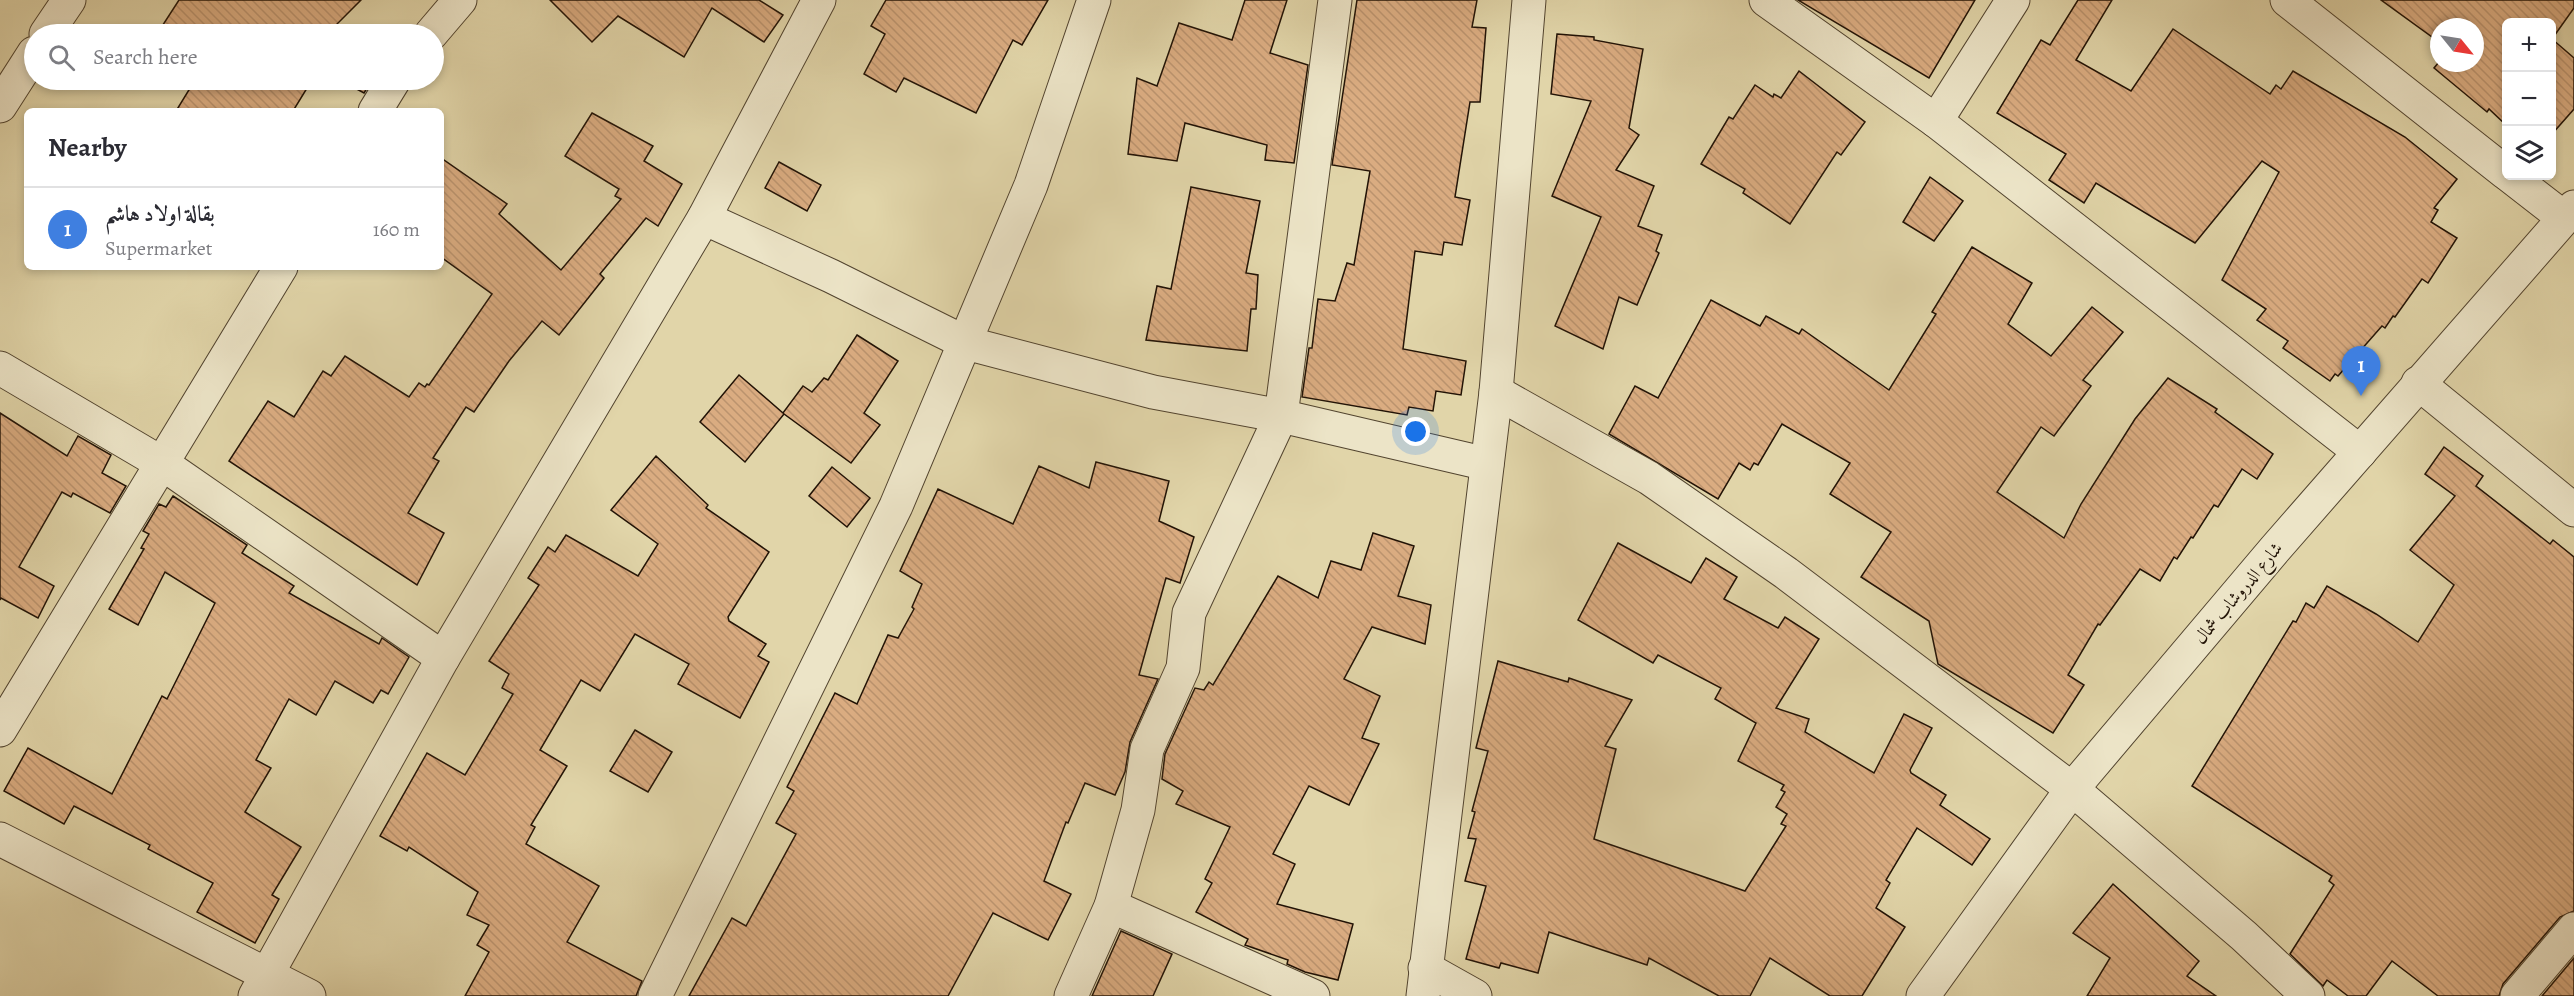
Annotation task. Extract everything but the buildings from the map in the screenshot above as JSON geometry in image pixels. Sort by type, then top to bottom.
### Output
[{"type":"street","points":[[53,24],[69,0]]},
{"type":"street","points":[[440,24],[460,0]]},
{"type":"street","points":[[261,984],[443,658],[704,218],[819,0]]},
{"type":"street","points":[[655,996],[896,506],[1031,185],[1094,0]]},
{"type":"street","points":[[1071,996],[1112,906],[1138,810],[1147,748],[1183,668],[1189,613],[1281,416],[1335,0]]},
{"type":"street","points":[[1475,996],[1424,982],[1496,392],[1529,0]]},
{"type":"street","points":[[1766,0],[1936,122],[2360,452]]},
{"type":"street","points":[[1936,122],[2013,0]]},
{"type":"street","points":[[2287,0],[2502,169]]},
{"type":"street","points":[[0,106],[24,69]]},
{"type":"street","points":[[377,108],[388,90]]},
{"type":"street","points":[[2517,180],[2569,212]]},
{"type":"street","name":"شارع الدروشاب شمال","points":[[1923,996],[2072,789],[2275,549],[2569,212]]},
{"type":"street","points":[[704,218],[831,276],[966,343],[1153,392],[1281,416],[1487,464]]},
{"type":"street","points":[[0,730],[279,270]]},
{"type":"street","points":[[0,368],[163,464],[443,658]]},
{"type":"street","points":[[2418,383],[2574,510]]},
{"type":"street","points":[[1496,392],[1649,478],[1786,573],[2072,789],[2244,936],[2308,996]]},
{"type":"street","points":[[0,839],[261,984],[309,996]]},
{"type":"street","points":[[1112,906],[1313,996]]},
{"type":"street","points":[[2517,996],[2574,929]]},
{"type":"place","name":"بقالة اولاد هاشم","points":[[2361,396]]}]
